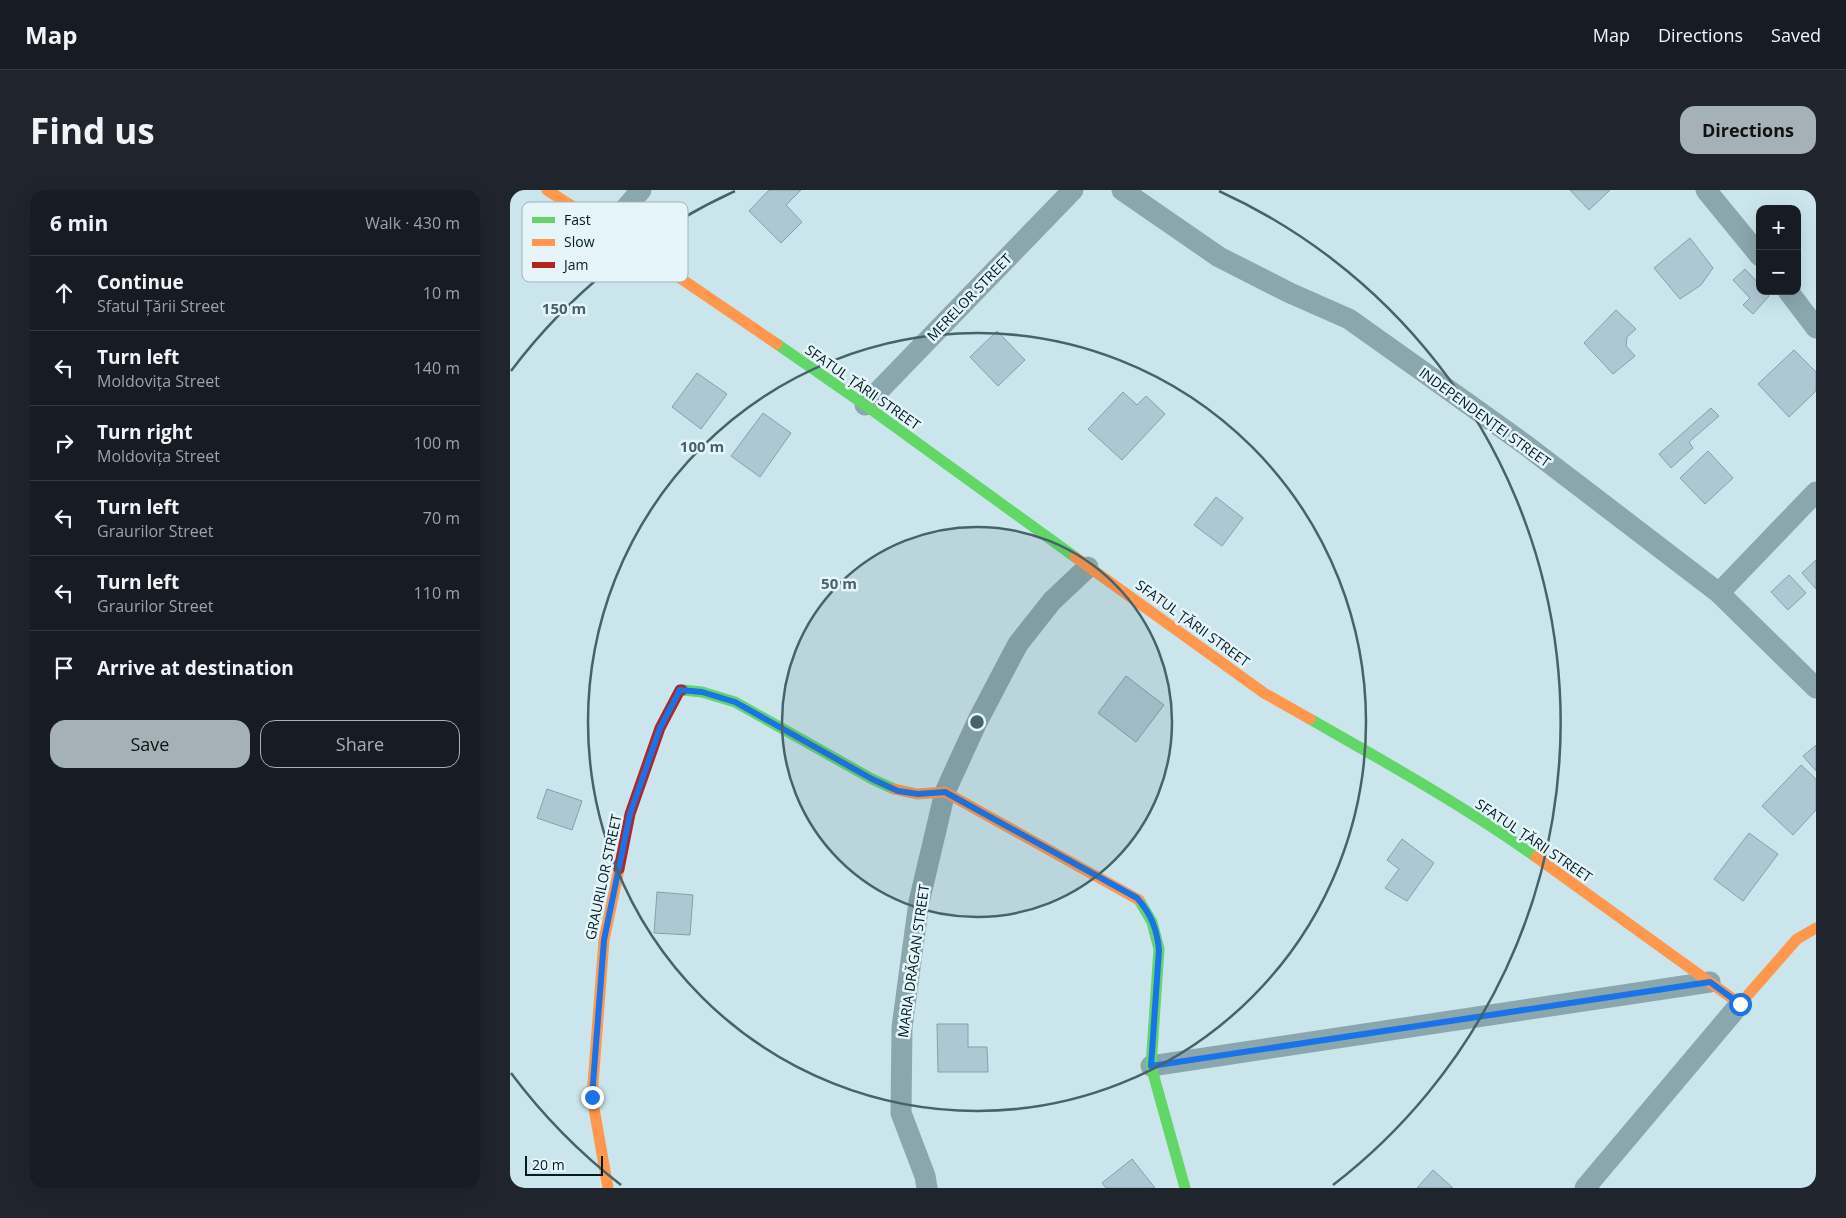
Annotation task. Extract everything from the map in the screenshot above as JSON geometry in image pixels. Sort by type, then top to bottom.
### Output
[{"type":"street","name":"SFATUL ȚĂRII STREET","points":[[547,190],[566,202]]},
{"type":"street","points":[[631,202],[641,190]]},
{"type":"street","name":"MERELOR STREET","points":[[864,405],[1072,190]]},
{"type":"street","name":"INDEPENDENȚEI STREET","points":[[1122,190],[1219,257],[1290,294],[1349,319],[1527,446],[1719,593],[1816,688]]},
{"type":"street","points":[[1706,190],[1756,251]]},
{"type":"street","name":"SFATUL ȚĂRII STREET","points":[[685,282],[864,405],[1264,693],[1382,760],[1498,830],[1740,1004]]},
{"type":"street","points":[[1791,295],[1816,328]]},
{"type":"street","points":[[1719,593],[1816,492]]},
{"type":"street","name":"MARIA DRĂGAN STREET","points":[[927,1188],[925,1176],[901,1113],[902,1026],[919,902],[945,792],[978,720],[1018,644],[1052,601],[1088,567]]},
{"type":"street","name":"GRAURILOR STREET","points":[[608,1188],[592,1097],[604,940],[630,814],[660,728],[680,690],[702,692],[735,702],[872,779],[898,791],[918,794],[945,792]]},
{"type":"street","points":[[945,792],[1137,898],[1152,919],[1158,934],[1159,950],[1151,1066],[1185,1188]]},
{"type":"street","points":[[1585,1188],[1797,939],[1816,928]]},
{"type":"street","points":[[1151,1066],[1710,982]]},
{"type":"building","points":[[769,190],[801,190],[786,205],[802,222],[781,243],[749,211]]},
{"type":"building","points":[[1570,190],[1610,190],[1589,210]]},
{"type":"building","points":[[1690,238],[1713,268],[1701,285],[1680,299],[1654,268]]},
{"type":"building","points":[[1745,269],[1756,281],[1756,295],[1769,296],[1753,314],[1743,305],[1750,298],[1733,280]]},
{"type":"building","points":[[1616,310],[1636,329],[1627,337],[1626,346],[1635,356],[1613,374],[1584,343]]},
{"type":"building","points":[[997,331],[1025,360],[998,386],[970,357]]},
{"type":"building","points":[[1794,350],[1816,372],[1816,391],[1789,417],[1758,384]]},
{"type":"building","points":[[697,373],[727,394],[701,429],[672,407]]},
{"type":"building","points":[[1123,392],[1137,405],[1146,396],[1165,414],[1122,460],[1088,429]]},
{"type":"building","points":[[1711,408],[1719,416],[1689,442],[1693,448],[1671,468],[1659,454]]},
{"type":"building","points":[[763,413],[791,433],[760,477],[731,456]]},
{"type":"building","points":[[1708,451],[1733,478],[1705,504],[1680,478]]},
{"type":"building","points":[[1216,497],[1243,518],[1222,546],[1194,525]]},
{"type":"building","points":[[1816,560],[1816,589],[1802,573]]},
{"type":"building","points":[[1789,575],[1806,593],[1788,610],[1771,592]]},
{"type":"building","points":[[1126,676],[1164,705],[1136,742],[1098,713]]},
{"type":"building","points":[[1816,745],[1816,771],[1803,756]]},
{"type":"building","points":[[1801,765],[1816,779],[1816,810],[1793,835],[1762,806]]},
{"type":"building","points":[[547,789],[582,801],[572,830],[537,818]]},
{"type":"building","points":[[1749,833],[1778,854],[1743,901],[1714,879]]},
{"type":"building","points":[[1402,839],[1434,863],[1407,901],[1385,888],[1399,869],[1387,860]]},
{"type":"building","points":[[657,892],[693,895],[690,935],[654,933]]},
{"type":"building","points":[[937,1024],[968,1024],[968,1047],[987,1047],[988,1072],[938,1072]]},
{"type":"building","points":[[1132,1159],[1155,1188],[1106,1188],[1102,1183]]},
{"type":"building","points":[[1433,1170],[1453,1188],[1417,1188]]},
{"type":"traffic: fast","points":[[777,344],[865,405],[1075,557]]},
{"type":"traffic: fast","points":[[682,690],[702,692],[735,702],[872,779],[894,789]]},
{"type":"traffic: fast","points":[[1310,719],[1453,803],[1536,857]]},
{"type":"traffic: fast","points":[[1139,900],[1152,922],[1159,949],[1151,1066],[1185,1188]]},
{"type":"traffic: slow","points":[[547,190],[566,202]]},
{"type":"traffic: slow","points":[[686,282],[777,344]]},
{"type":"traffic: slow","points":[[1075,557],[1264,693],[1310,719]]},
{"type":"traffic: slow","points":[[894,789],[917,794],[945,792],[1139,900]]},
{"type":"traffic: slow","points":[[1536,857],[1740,1004],[1797,939],[1816,928]]},
{"type":"traffic: slow","points":[[608,1188],[592,1097],[604,940],[619,869]]},
{"type":"traffic: jam","points":[[619,869],[630,814],[660,728],[680,690],[682,690]]},
{"type":"route","points":[[592,1097],[604,940],[630,814],[660,728],[680,690],[702,692],[735,702],[872,779],[898,791],[918,794],[945,792],[1137,898],[1152,919],[1158,934],[1159,950],[1151,1066],[1710,982],[1740,1004]]}]
